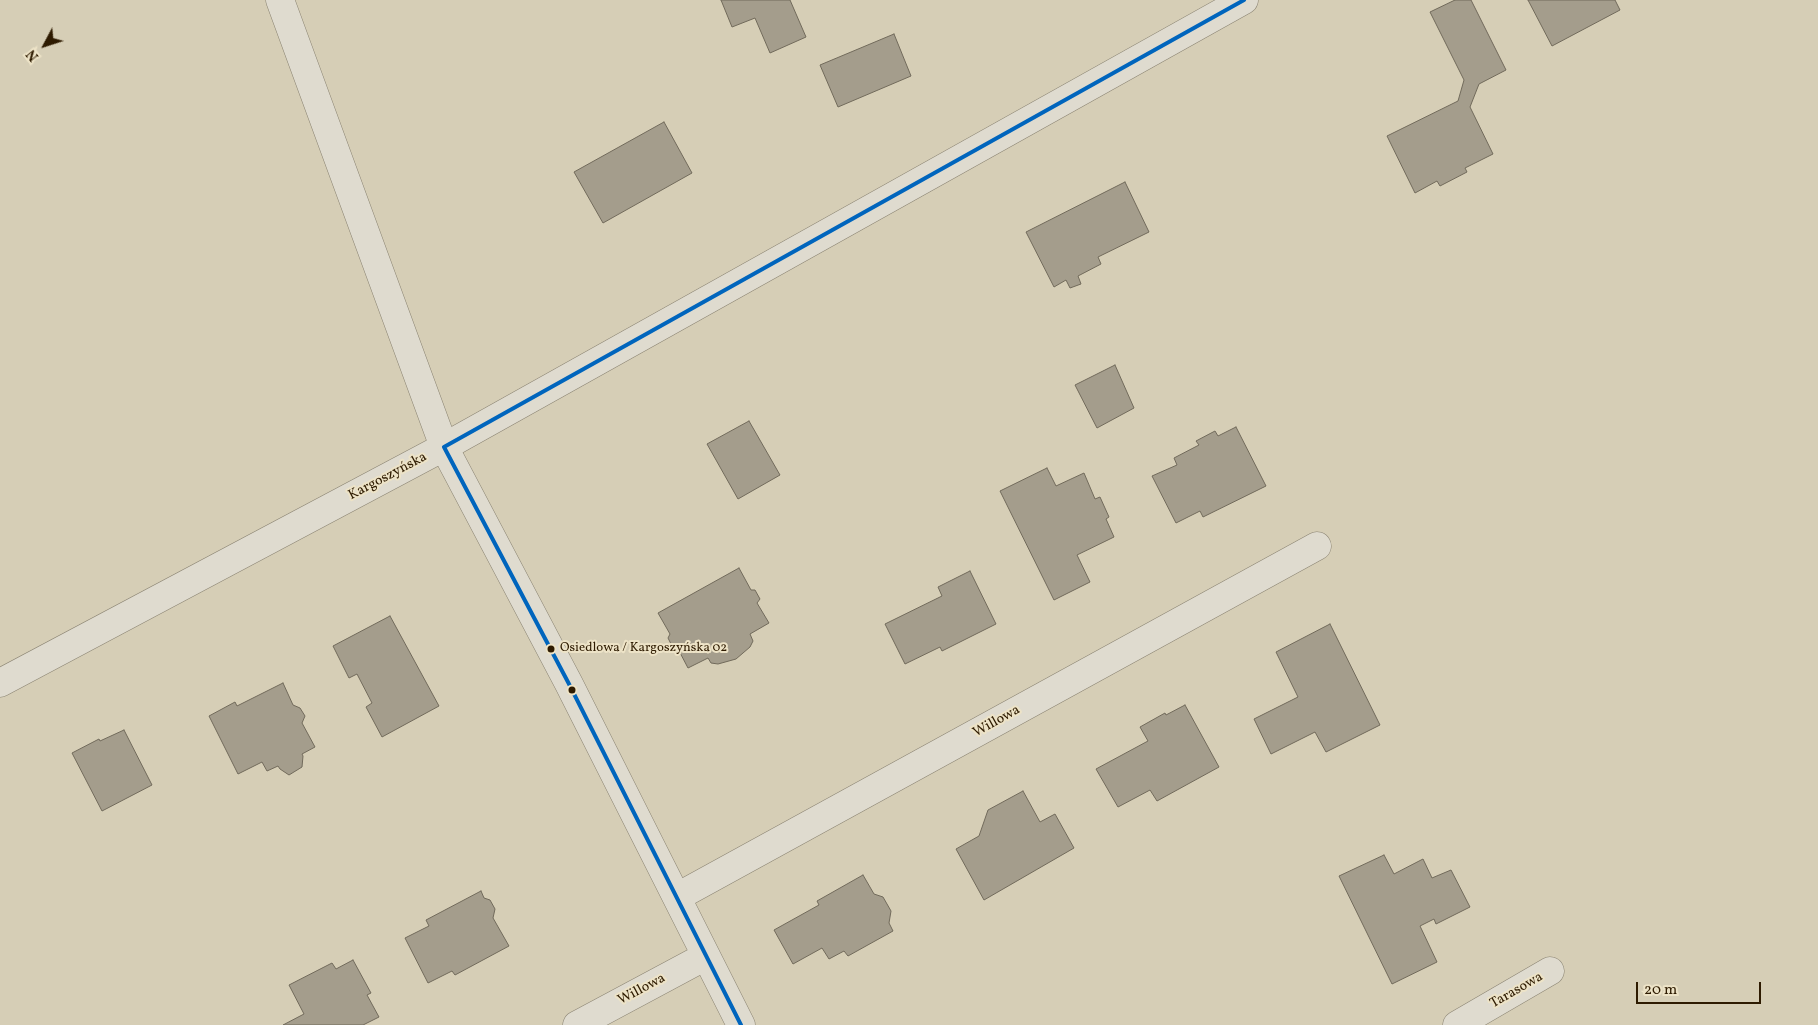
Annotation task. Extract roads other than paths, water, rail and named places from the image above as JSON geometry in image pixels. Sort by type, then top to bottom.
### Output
[{"type":"street","points":[[280,0],[444,447],[569,684],[741,1025]]},
{"type":"street","name":"Kargoszyńska","points":[[0,684],[444,447],[1244,0]]},
{"type":"street","name":"Willowa","points":[[677,897],[1318,546]]},
{"type":"street","name":"Willowa","points":[[577,1025],[706,956]]},
{"type":"street","name":"Tarasowa","points":[[1457,1025],[1550,972]]},
{"type":"place","name":"Osiedlowa / Kargoszyńska 02","points":[[551,649]]}]
